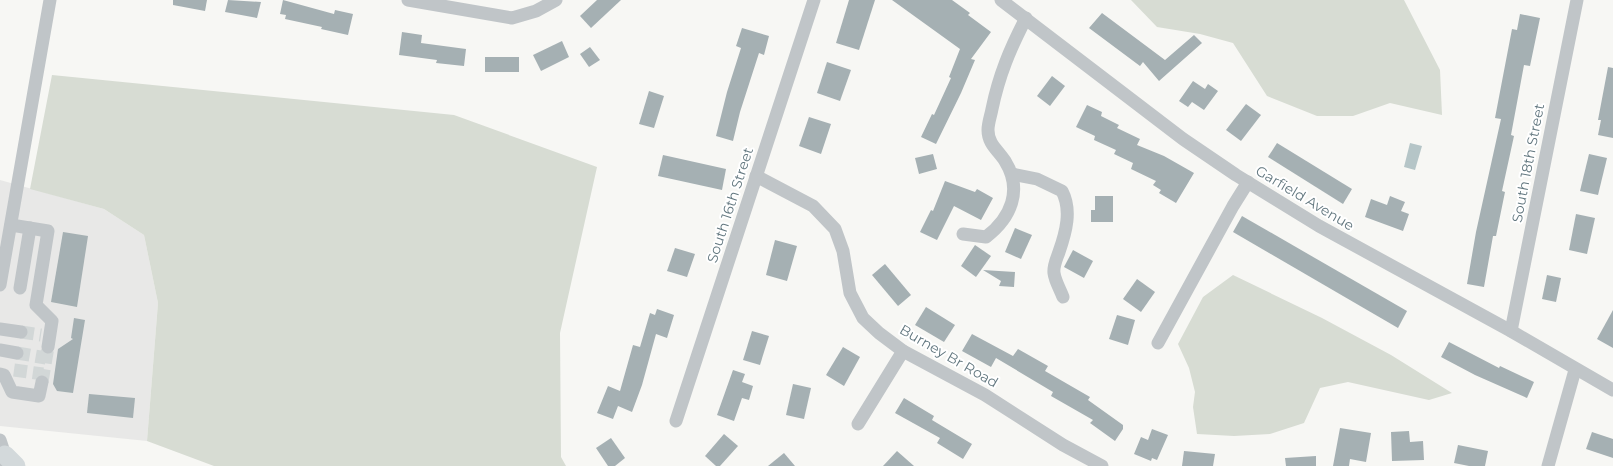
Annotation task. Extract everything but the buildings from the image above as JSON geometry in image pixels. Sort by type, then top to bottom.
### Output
[{"type":"street","points":[[38,290],[0,285],[2,260],[11,226],[50,0]]},
{"type":"street","points":[[408,0],[431,2],[512,18],[536,11],[556,0]]},
{"type":"street","name":"South 16th Street","points":[[676,421],[814,0]]},
{"type":"street","name":"Garfield Avenue","points":[[1001,0],[1183,138],[1248,182],[1319,226],[1511,331],[1575,370],[1613,390]]},
{"type":"street","name":"South 18th Street","points":[[1511,331],[1576,0]]},
{"type":"street","points":[[963,234],[986,237],[998,227],[1009,209],[1015,189],[1012,174],[1004,160],[990,143],[988,129],[998,80],[1011,47],[1026,18]]},
{"type":"street","points":[[1012,174],[1037,179],[1062,191],[1066,199],[1068,214],[1064,236],[1054,271],[1055,279],[1063,296]]},
{"type":"street","name":"Burney Br Road","points":[[756,176],[813,206],[835,228],[843,251],[850,293],[863,318],[903,351],[985,395],[1063,445],[1102,466]]},
{"type":"street","points":[[1158,344],[1233,206],[1248,182]]},
{"type":"street","points":[[11,226],[48,231],[36,305],[52,321],[46,339]]},
{"type":"street","points":[[20,288],[30,228]]},
{"type":"street","points":[[2,260],[24,263]]},
{"type":"street","points":[[0,329],[20,332]]},
{"type":"street","points":[[0,350],[18,353]]},
{"type":"street","points":[[858,424],[903,351]]},
{"type":"street","points":[[1548,466],[1575,370]]},
{"type":"street","points":[[6,373],[12,392],[39,396],[42,382]]},
{"type":"shaded area","points":[[1131,0],[1404,0],[1440,70],[1442,115],[1390,103],[1353,116],[1317,116],[1267,96],[1233,43],[1200,34],[1157,27]]},
{"type":"shaded area","points":[[52,75],[454,115],[597,167],[560,333],[561,457],[566,466],[214,466],[147,441],[158,303],[144,235],[104,209],[30,189]]},
{"type":"shaded area","points":[[1410,143],[1422,146],[1415,170],[1404,167]]},
{"type":"shaded area","points":[[0,180],[104,209],[144,235],[158,303],[147,441],[0,426]]},
{"type":"shaded area","points":[[1233,275],[1322,318],[1391,355],[1452,393],[1429,400],[1348,382],[1320,388],[1304,423],[1270,434],[1234,436],[1197,434],[1193,407],[1195,392],[1189,368],[1178,344],[1203,297]]},
{"type":"tunnel","points":[[21,332],[41,335]]},
{"type":"tunnel","points":[[42,382],[48,347]]},
{"type":"tunnel","points":[[17,353],[46,358]]},
{"type":"tunnel","points":[[14,370],[43,374]]}]
